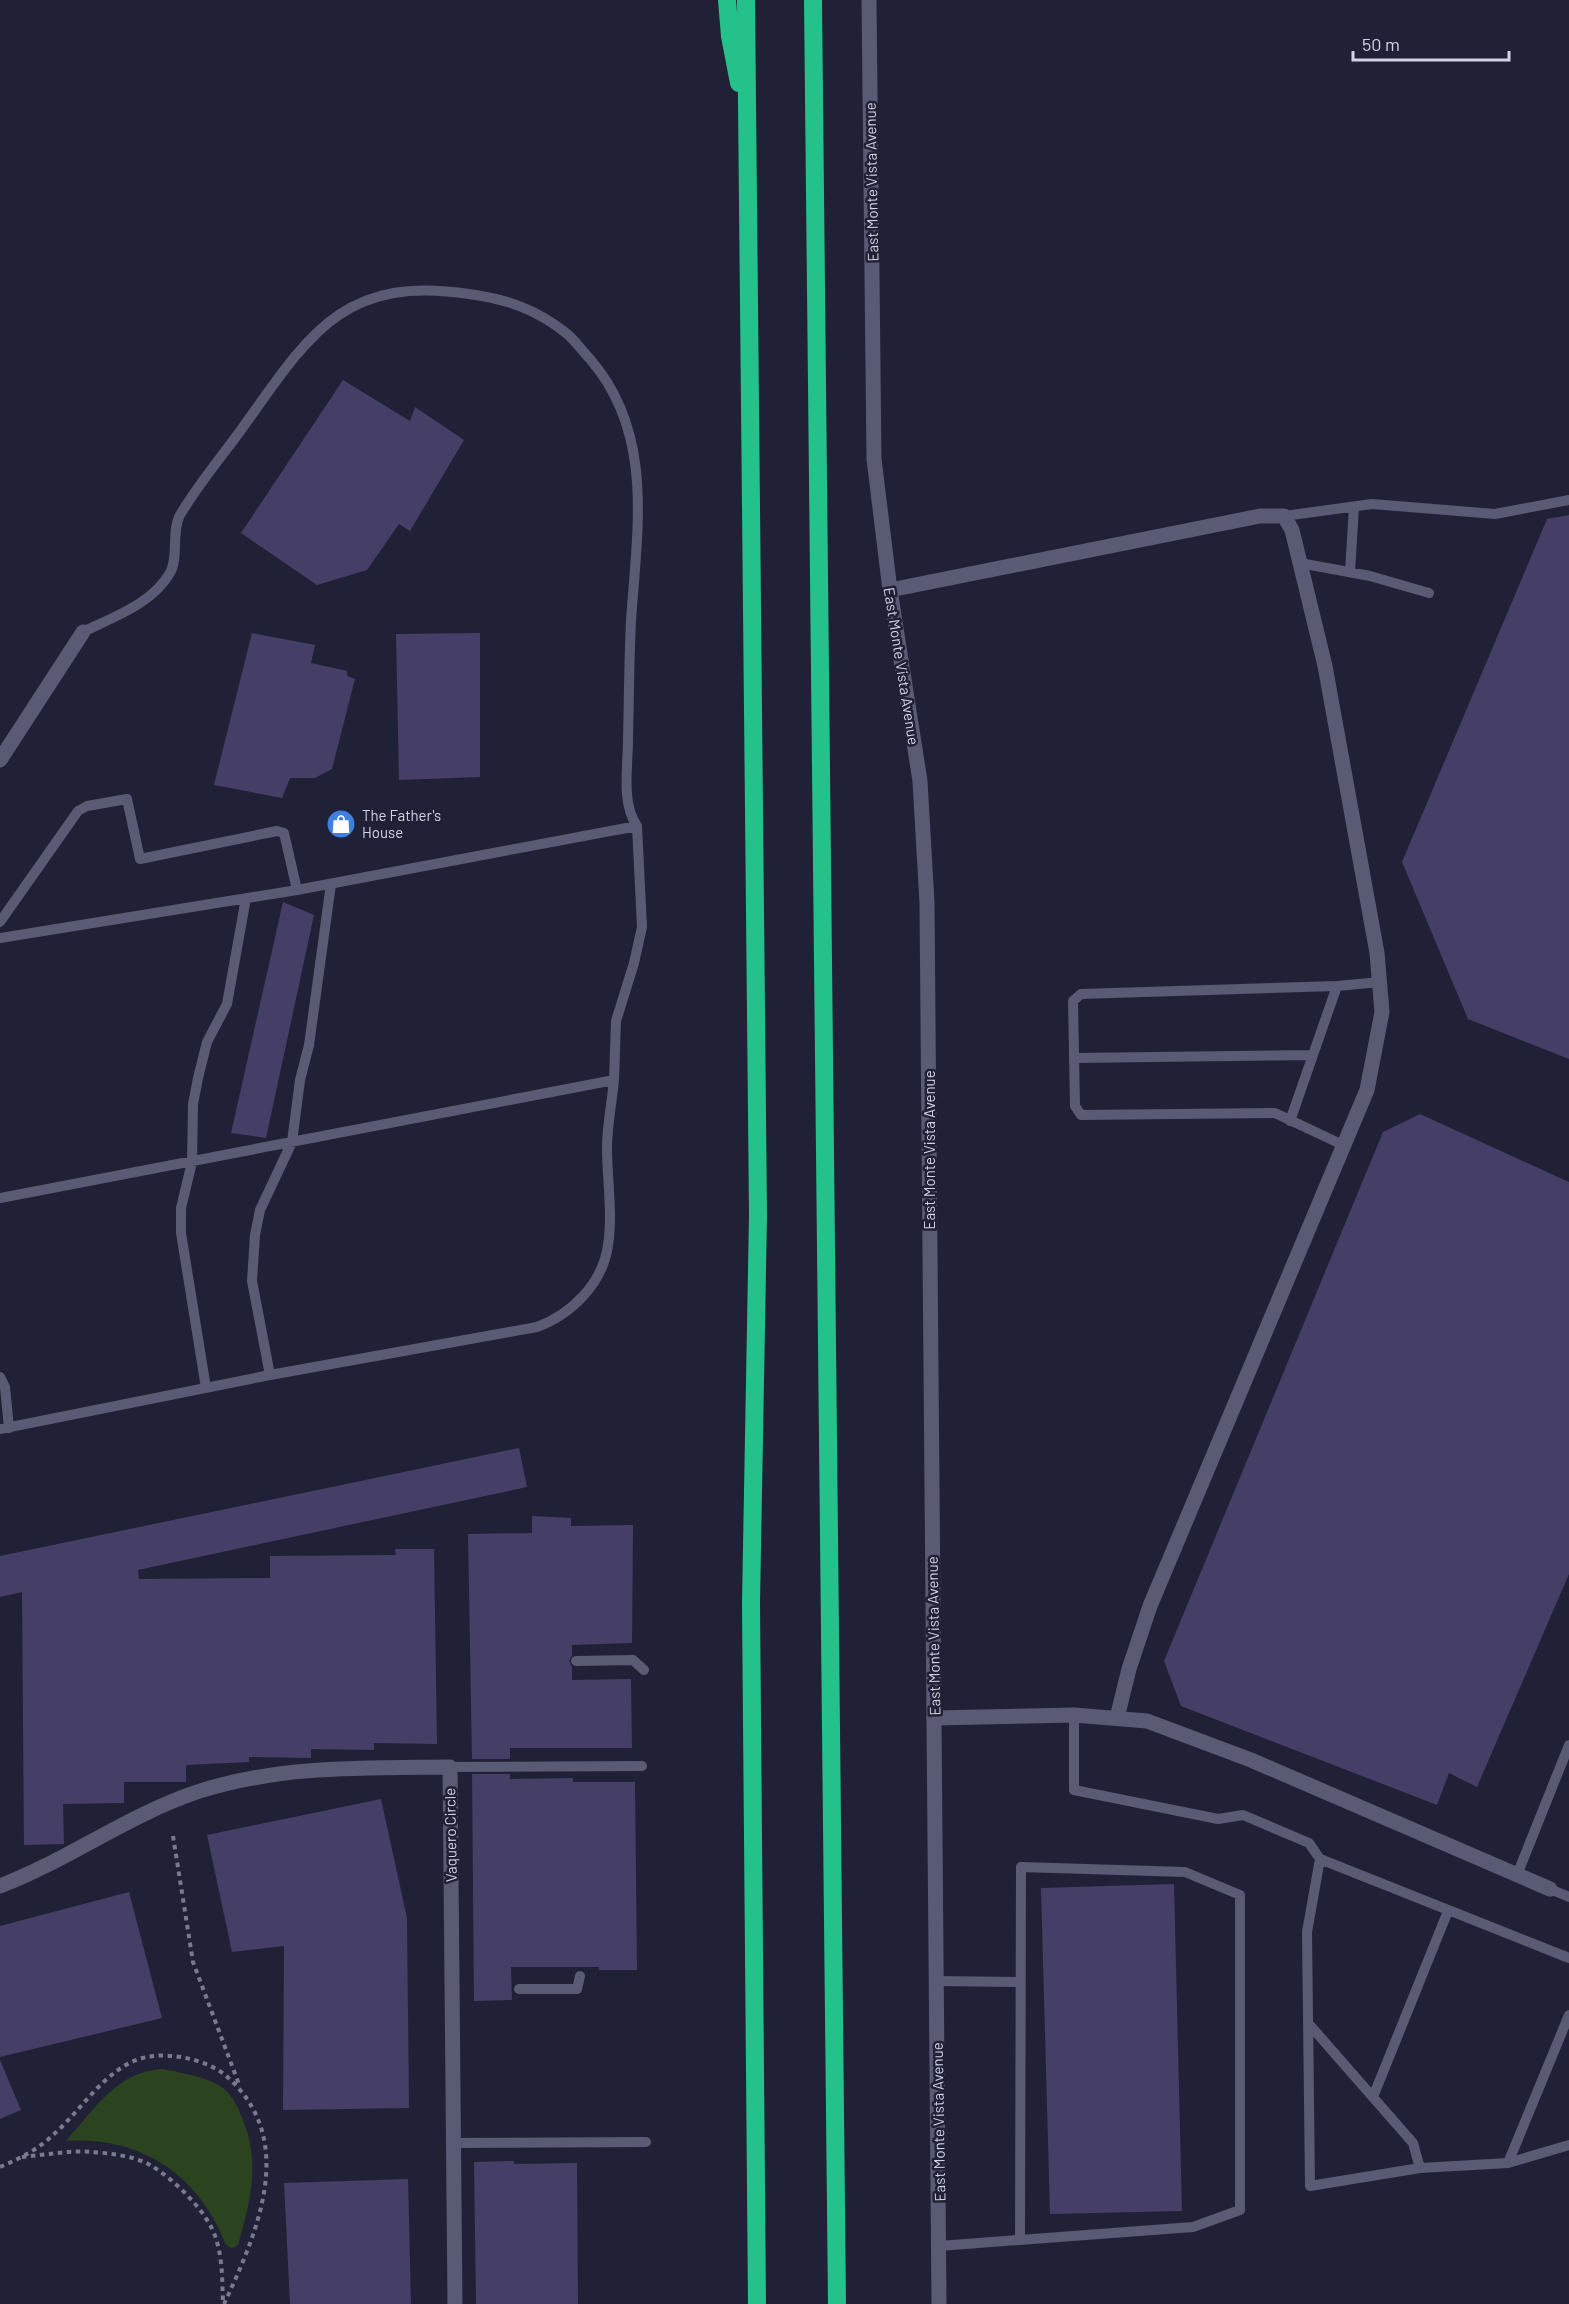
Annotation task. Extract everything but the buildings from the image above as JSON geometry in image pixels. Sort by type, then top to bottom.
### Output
[{"type":"highway","points":[[727,0],[730,36],[748,129]]},
{"type":"highway","points":[[746,0],[758,1215],[751,1603],[757,2304]]},
{"type":"highway","points":[[813,0],[837,2304]]},
{"type":"street","name":"East Monte Vista Avenue","points":[[869,0],[874,459],[890,590],[920,781],[927,903],[939,2304]]},
{"type":"street","points":[[890,590],[1260,516],[1284,516],[1292,530],[1325,666],[1377,953],[1380,982],[1382,1012],[1367,1090],[1150,1606],[1129,1669],[1117,1718]]},
{"type":"street","points":[[0,760],[83,632]]},
{"type":"street","points":[[934,1718],[1074,1715],[1148,1721],[1251,1760],[1550,1888]]},
{"type":"street","name":"Vaquero Circle","points":[[0,1886],[77,1850],[135,1818],[207,1789],[258,1776],[324,1768],[450,1767],[455,2304]]},
{"type":"lane","points":[[0,1377],[5,1387],[5,1428],[270,1375],[537,1327],[558,1319],[580,1299],[600,1273],[608,1245],[607,1146],[614,1080],[616,1021],[634,963],[642,927],[637,826],[629,814],[627,781],[631,623],[638,538],[637,470],[632,437],[623,411],[605,377],[569,335],[538,313],[503,299],[445,290],[407,291],[367,298],[332,318],[294,356],[178,518],[172,571],[151,597],[83,632]]},
{"type":"lane","points":[[1284,516],[1372,504],[1495,514],[1569,500]]},
{"type":"lane","points":[[1350,572],[1354,507]]},
{"type":"lane","points":[[1300,563],[1350,572],[1429,593]]},
{"type":"lane","points":[[0,922],[78,811],[87,806],[127,799],[140,859],[277,831],[284,833],[287,841],[297,890]]},
{"type":"lane","points":[[0,938],[297,890],[637,826]]},
{"type":"lane","points":[[270,1375],[252,1281],[255,1235],[260,1210],[292,1142],[300,1080],[309,1045],[331,884]]},
{"type":"lane","points":[[206,1388],[181,1233],[181,1208],[192,1162],[193,1104],[198,1078],[207,1042],[227,1004],[246,898]]},
{"type":"lane","points":[[1343,1145],[1275,1113],[1081,1115],[1075,1106],[1073,1001],[1081,994],[1337,986],[1380,982]]},
{"type":"lane","points":[[1290,1120],[1337,986]]},
{"type":"lane","points":[[1074,1058],[1313,1055]]},
{"type":"lane","points":[[0,1198],[614,1080]]},
{"type":"lane","points":[[576,1661],[633,1660],[644,1670]]},
{"type":"lane","points":[[1074,1715],[1074,1790],[1218,1820],[1243,1815],[1310,1843],[1320,1859],[1569,1958]]},
{"type":"lane","points":[[1517,1875],[1569,1745]]},
{"type":"lane","points":[[450,1767],[642,1766]]},
{"type":"lane","points":[[1320,1859],[1307,1932],[1310,2186],[1420,2168],[1508,2163],[1569,2145]]},
{"type":"lane","points":[[939,2246],[1020,2240],[1193,2227],[1240,2210],[1240,1895],[1185,1872],[1021,1867],[1020,2240]]},
{"type":"lane","points":[[1550,1888],[1569,1897]]},
{"type":"lane","points":[[1373,2097],[1448,1911]]},
{"type":"lane","points":[[519,1989],[577,1989],[580,1977]]},
{"type":"lane","points":[[936,1982],[1020,1982]]},
{"type":"lane","points":[[1508,2163],[1569,2015]]},
{"type":"lane","points":[[1308,2023],[1413,2143],[1420,2168]]},
{"type":"lane","points":[[455,2144],[646,2142]]},
{"type":"path","points":[[173,1836],[193,1962],[240,2088],[254,2108],[265,2136],[268,2161],[264,2193],[250,2248],[224,2304]]},
{"type":"path","points":[[0,2167],[22,2157],[54,2135],[101,2084],[125,2067],[147,2057],[197,2060],[221,2072],[240,2088]]},
{"type":"path","points":[[22,2157],[90,2151],[119,2155],[149,2164],[186,2195],[207,2220],[216,2238],[222,2266],[224,2304]]},
{"type":"green space","points":[[163,2069],[200,2077],[220,2086],[230,2095],[241,2115],[251,2148],[252,2180],[247,2212],[238,2245],[232,2248],[226,2245],[214,2220],[200,2199],[183,2180],[164,2165],[142,2153],[119,2145],[93,2141],[66,2141],[97,2105],[119,2084],[147,2071]]},
{"type":"place","name":"The Father's House","points":[[341,824]]}]
